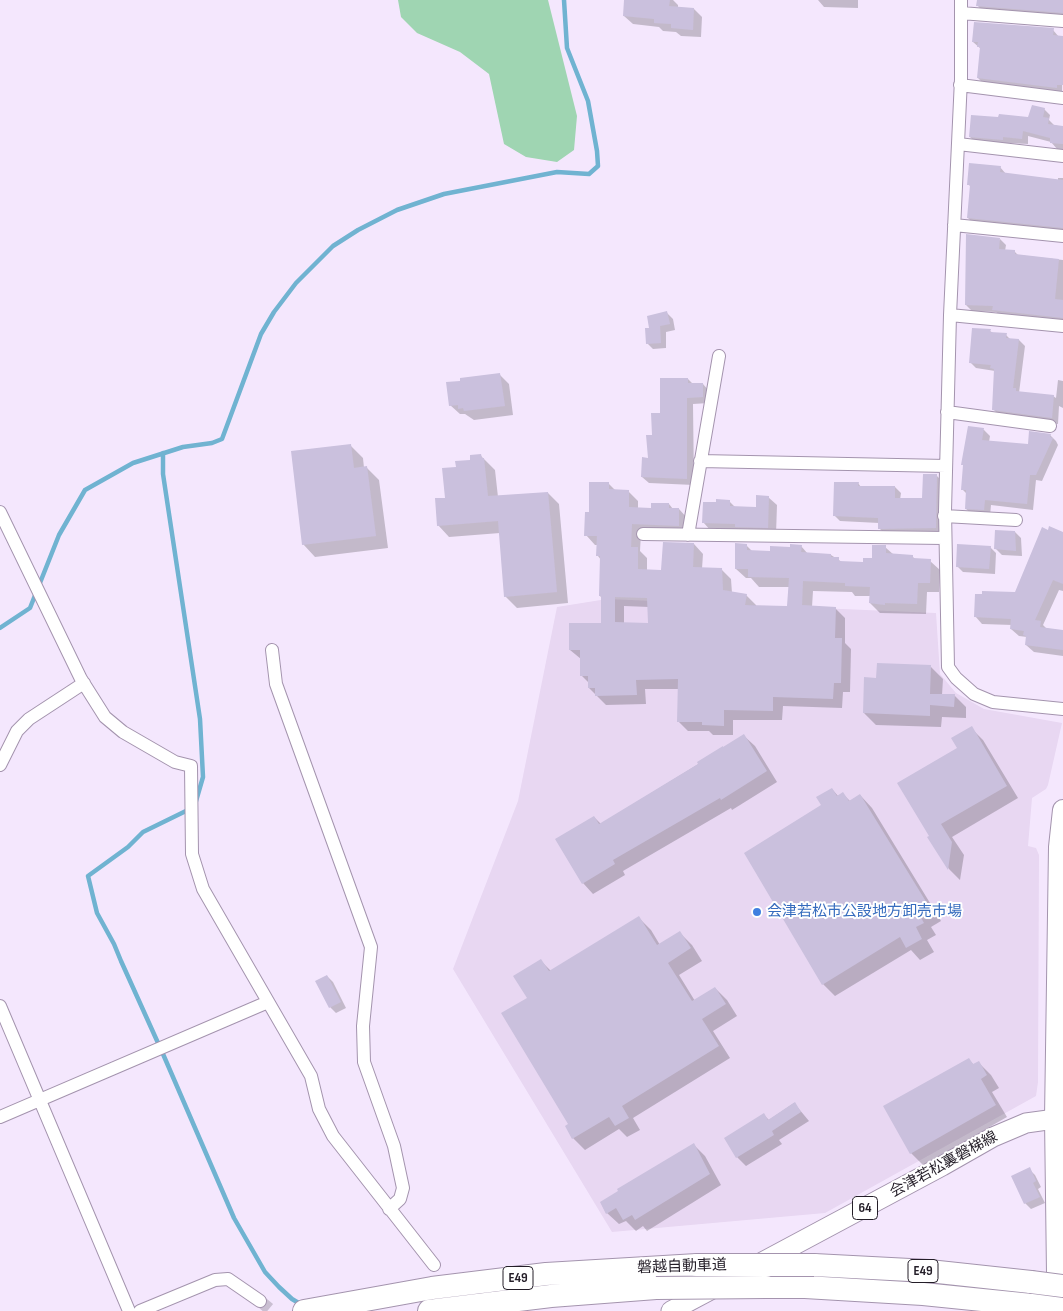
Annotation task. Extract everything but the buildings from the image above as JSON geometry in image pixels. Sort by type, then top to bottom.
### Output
[{"type":"highway","points":[[1062,1310],[1057,1274],[1059,847],[1063,810]]},
{"type":"highway","name":"磐越自動車道","points":[[304,1311],[432,1288],[546,1274],[697,1265],[814,1265],[929,1271],[1063,1286]]},
{"type":"highway","name":"磐越自動車道","points":[[429,1311],[551,1296],[656,1288],[766,1287],[805,1287],[923,1294],[1062,1310]]},
{"type":"main road","name":"会津若松裏磐梯線","points":[[671,1311],[993,1137],[1026,1123],[1059,1118]]},
{"type":"street","points":[[1063,21],[961,6],[960,85],[944,516],[948,666],[956,678],[974,694],[993,702],[1063,709]]},
{"type":"street","points":[[960,85],[1063,98]]},
{"type":"street","points":[[958,144],[1063,156]]},
{"type":"street","points":[[954,225],[1063,236]]},
{"type":"street","points":[[950,315],[1063,326]]},
{"type":"street","points":[[688,535],[719,356]]},
{"type":"street","points":[[947,412],[1050,426]]},
{"type":"street","points":[[700,461],[946,466]]},
{"type":"street","points":[[0,512],[84,683],[105,717],[123,732],[175,762],[191,766],[192,854],[203,889],[311,1076],[319,1109],[333,1136],[434,1266]]},
{"type":"street","points":[[944,516],[1016,520]]},
{"type":"street","points":[[643,534],[944,538]]},
{"type":"street","points":[[272,650],[276,684],[371,947],[363,1026],[364,1062],[394,1146],[403,1188],[400,1199],[389,1208]]},
{"type":"street","points":[[0,765],[17,731],[29,719],[84,683]]},
{"type":"street","points":[[0,1117],[268,1002]]},
{"type":"street","points":[[0,1006],[129,1311]]},
{"type":"street","points":[[140,1311],[215,1280],[228,1279],[260,1302]]},
{"type":"shaded area","name":"会津若松市公設地方卸売市場","points":[[607,599],[936,613],[940,674],[956,693],[984,709],[1062,723],[1048,785],[1046,789],[1032,798],[1028,846],[1036,848],[1039,855],[1038,1082],[1036,1096],[825,1213],[612,1232],[453,969],[518,801],[557,607]]},
{"type":"green space","points":[[398,0],[548,0],[577,116],[574,150],[557,162],[526,157],[504,144],[489,74],[460,52],[417,33],[401,17]]},
{"type":"waterway","points":[[0,628],[30,608],[59,535],[85,490],[133,463],[183,447],[212,443],[222,439],[261,334],[274,312],[296,283],[333,246],[358,230],[397,210],[444,194],[557,172],[589,174],[598,166],[588,101],[567,48],[564,0]]},
{"type":"waterway","points":[[163,453],[163,474],[200,719],[203,777],[196,801]]},
{"type":"waterway","points":[[190,809],[143,832],[128,847],[88,876],[97,913],[114,944],[234,1218],[265,1272],[292,1299],[302,1305]]},
{"type":"tunnel","points":[[260,1301],[272,1311]]},
{"type":"place","name":"会津若松市公設地方卸売市場","points":[[757,912]]}]
